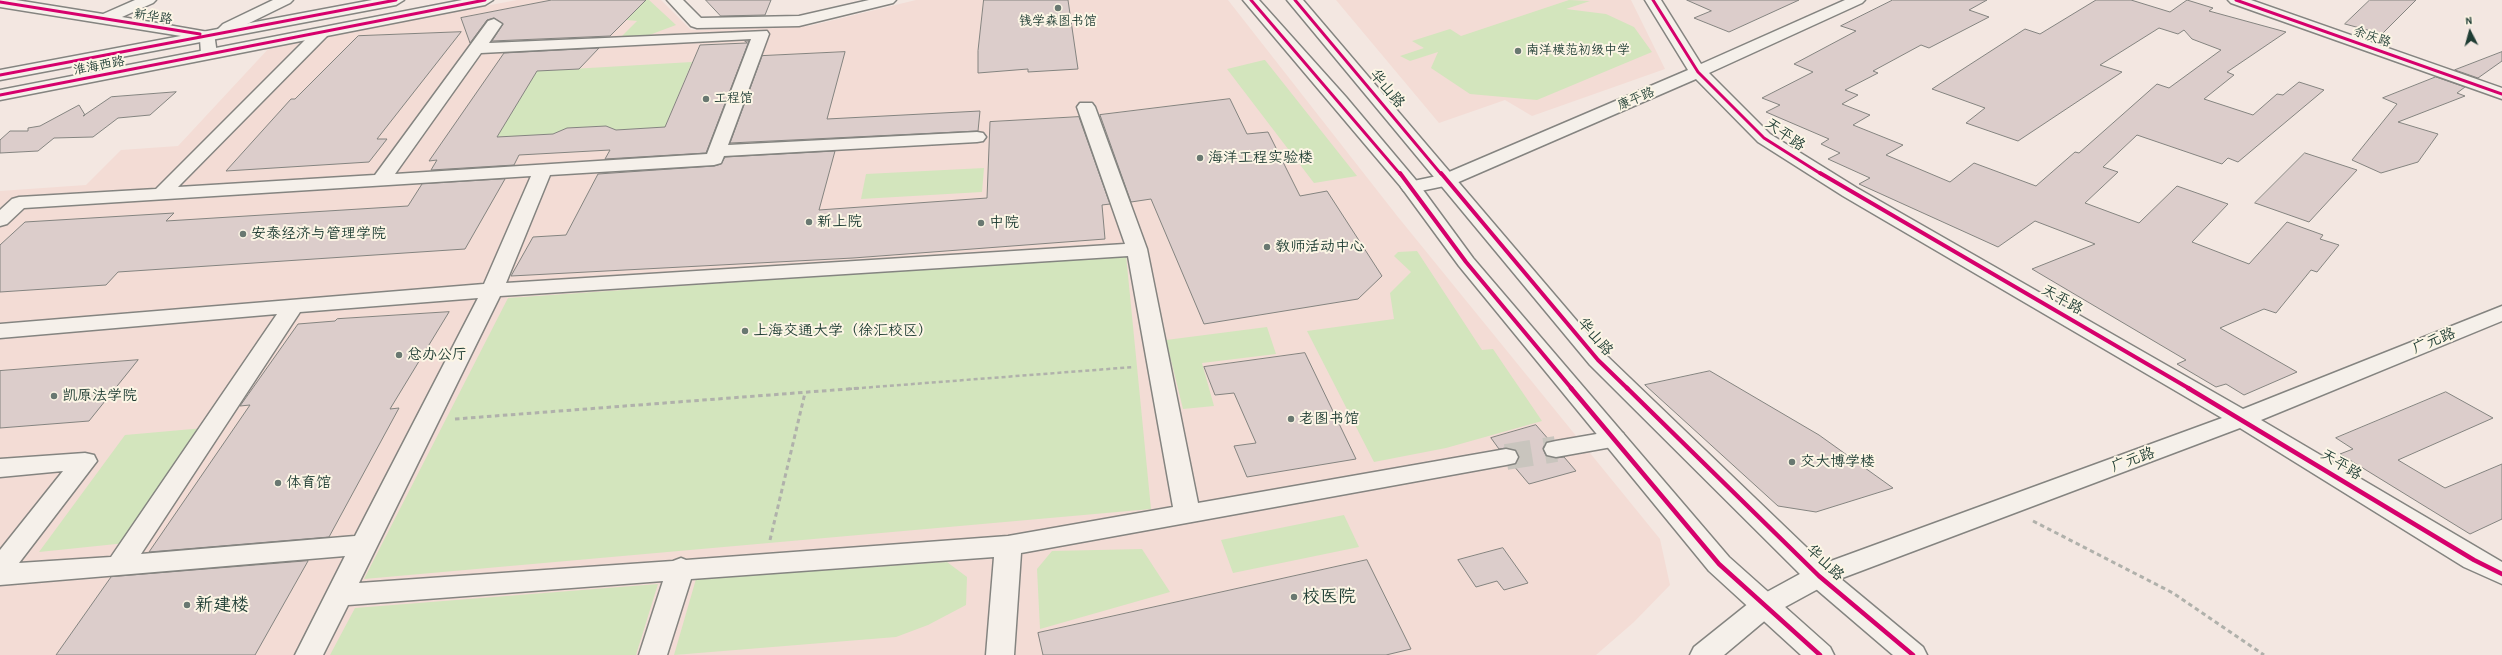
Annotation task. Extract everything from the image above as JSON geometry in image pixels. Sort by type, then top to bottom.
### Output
[{"type":"street","points":[[104,19],[148,0]]},
{"type":"street","points":[[209,54],[215,34],[285,0]]},
{"type":"street","name":"淮海西路","points":[[0,75],[396,0]]},
{"type":"street","name":"淮海西路","points":[[0,96],[485,0]]},
{"type":"street","points":[[675,0],[697,23]]},
{"type":"street","points":[[645,39],[697,23],[800,21],[888,0]]},
{"type":"street","points":[[1251,0],[1340,101],[1411,187],[1466,262],[1719,564],[1820,655]]},
{"type":"street","name":"华山路","points":[[1295,0],[1598,360],[1819,576],[1913,655]]},
{"type":"street","name":"天平路","points":[[1653,0],[1698,72],[1764,138],[1850,192],[2111,341],[2474,560],[2502,574]]},
{"type":"street","name":"康平路","points":[[1411,187],[1447,180],[1698,72],[1857,0]]},
{"type":"street","name":"余庆路","points":[[2236,0],[2502,94]]},
{"type":"street","name":"新华路","points":[[0,2],[104,19],[215,34]]},
{"type":"street","points":[[381,180],[494,24]]},
{"type":"street","points":[[161,194],[322,32]]},
{"type":"street","points":[[0,220],[19,203],[714,159],[761,34],[477,48]]},
{"type":"street","points":[[1086,107],[1137,249],[1187,514]]},
{"type":"street","points":[[717,151],[977,137]]},
{"type":"street","points":[[308,655],[340,595],[492,290],[543,170]]},
{"type":"street","points":[[0,331],[492,290],[1137,249]]},
{"type":"street","points":[[119,566],[293,307]]},
{"type":"street","name":"广元路","points":[[1704,655],[1764,606],[1819,576],[2242,419],[2502,313]]},
{"type":"street","points":[[1556,449],[1614,439]]},
{"type":"street","points":[[340,595],[680,568],[1008,546],[1506,458]]},
{"type":"street","points":[[0,468],[85,461],[0,569]]},
{"type":"street","points":[[0,575],[364,545]]},
{"type":"street","points":[[1000,655],[1008,546]]},
{"type":"street","points":[[653,655],[680,568]]},
{"type":"path","points":[[427,421],[1137,367]]},
{"type":"path","points":[[770,543],[805,392]]},
{"type":"path","points":[[2006,507],[2173,593],[2264,655]]},
{"type":"shaded area","name":"上海交通大学（徐汇校区）","points":[[517,0],[661,0],[691,30],[809,26],[916,0],[1228,0],[1398,217],[1660,539],[1670,585],[1634,622],[1596,655],[0,655],[0,191],[86,185],[121,150],[178,146],[270,47]]},
{"type":"shaded area","name":"南洋模范初级中学","points":[[1336,0],[1631,0],[1665,69],[1532,116],[1505,100],[1439,123]]},
{"type":"green space","points":[[634,0],[649,0],[676,25],[644,37],[620,38],[637,21],[575,15]]},
{"type":"green space","points":[[1569,0],[1590,1],[1566,9],[1606,14],[1634,27],[1652,52],[1537,100],[1470,94],[1431,68],[1438,52],[1410,61],[1400,56],[1424,48],[1412,41],[1450,29],[1461,36]]},
{"type":"green space","points":[[1265,60],[1357,176],[1314,183],[1227,69]]},
{"type":"green space","points":[[692,62],[665,127],[616,130],[606,126],[567,128],[553,134],[497,137],[537,71]]},
{"type":"green space","points":[[984,168],[982,192],[861,199],[866,174]]},
{"type":"green space","points":[[1417,251],[1482,350],[1493,349],[1542,421],[1446,448],[1374,462],[1307,331],[1394,319],[1390,293],[1411,272],[1394,256],[1398,252]]},
{"type":"green space","points":[[1126,255],[1151,509],[364,579],[508,298]]},
{"type":"green space","points":[[1267,327],[1276,354],[1202,363],[1214,406],[1183,409],[1166,340]]},
{"type":"green space","points":[[204,428],[126,543],[39,552],[125,435]]},
{"type":"green space","points":[[1344,515],[1359,547],[1233,573],[1221,540]]},
{"type":"green space","points":[[1142,549],[1170,592],[1040,629],[1037,569],[1052,551]]},
{"type":"green space","points":[[947,562],[967,577],[966,605],[928,625],[896,637],[674,655],[696,579]]},
{"type":"green space","points":[[658,584],[636,655],[330,655],[355,608]]},
{"type":"building","points":[[552,0],[646,0],[610,36],[492,41],[503,24],[494,18],[487,20],[470,43],[461,18]]},
{"type":"building","points":[[706,0],[771,0],[765,15],[721,16]]},
{"type":"building","points":[[984,0],[1068,0],[1078,69],[1028,72],[1028,69],[978,73],[978,51]]},
{"type":"building","points":[[1687,0],[1799,0],[1729,32],[1694,18],[1711,11]]},
{"type":"building","points":[[1893,0],[1987,0],[1969,10],[1989,17],[1929,48],[1921,45],[1873,71],[1878,73],[1845,90],[1858,95],[1842,104],[1870,115],[1853,125],[1903,145],[1886,155],[1950,182],[1974,163],[2036,186],[2075,152],[2079,153],[2157,84],[2169,88],[2221,50],[2192,39],[2184,30],[2178,34],[2159,28],[2100,65],[2122,72],[2018,141],[1966,123],[1985,108],[1932,89],[2025,29],[2040,34],[2096,0],[2131,0],[2170,12],[2187,0],[2213,8],[2209,11],[2286,32],[2227,72],[2234,75],[2204,99],[2253,115],[2277,94],[2283,95],[2299,82],[2324,90],[2238,162],[2228,158],[2222,164],[2137,135],[2103,167],[2118,172],[2085,203],[2139,223],[2177,186],[2228,204],[2192,242],[2249,264],[2287,222],[2323,235],[2320,239],[2339,245],[2317,272],[2311,270],[2276,313],[2264,309],[2220,328],[2297,372],[2244,395],[2226,384],[2216,387],[2177,364],[2186,360],[2032,269],[2095,244],[2035,221],[1998,247],[1859,184],[1870,178],[1828,159],[1840,153],[1821,144],[1829,139],[1766,112],[1780,105],[1762,98],[1813,72],[1794,64],[1856,31],[1841,26]]},
{"type":"building","points":[[2370,0],[2416,0],[2382,34],[2345,24]]},
{"type":"building","points":[[461,32],[377,139],[387,139],[369,162],[226,171],[291,99],[295,99],[358,36]]},
{"type":"building","name":"工程馆","points":[[745,41],[749,41],[706,153],[605,159],[610,150],[519,155],[514,165],[431,170],[437,160],[429,161],[504,53],[599,48],[579,69],[537,71],[497,137],[553,134],[567,128],[606,126],[616,130],[665,127],[700,45],[747,43]]},
{"type":"building","points":[[845,52],[827,119],[980,111],[978,131],[730,143],[762,56]]},
{"type":"building","points":[[2502,52],[2502,61],[2478,78],[2455,70]]},
{"type":"building","points":[[2436,77],[2465,87],[2457,93],[2465,96],[2398,122],[2438,134],[2418,162],[2381,173],[2352,160],[2397,104],[2383,98]]},
{"type":"building","points":[[176,92],[150,115],[118,118],[93,137],[54,138],[38,151],[0,153],[0,140],[10,131],[28,131],[28,128],[40,126],[79,105],[85,115],[111,97]]},
{"type":"building","points":[[1230,99],[1247,134],[1268,132],[1300,196],[1327,191],[1382,276],[1358,299],[1204,324],[1151,199],[1131,202],[1100,115]]},
{"type":"building","points":[[1079,117],[1110,204],[1102,205],[1105,239],[853,258],[511,276],[533,237],[566,235],[598,174],[714,166],[721,164],[725,157],[835,151],[819,210],[987,198],[990,122]]},
{"type":"building","points":[[2305,153],[2357,170],[2309,222],[2255,203]]},
{"type":"building","name":"安泰经济与管理学院","points":[[505,179],[465,249],[118,272],[106,285],[0,292],[0,245],[25,222],[174,213],[166,221],[408,206],[422,184]]},
{"type":"building","points":[[449,312],[390,409],[399,408],[329,537],[149,552],[250,405],[240,406],[298,324],[335,321],[337,319]]},
{"type":"building","name":"老图书馆","points":[[1305,353],[1356,459],[1247,477],[1234,446],[1256,443],[1234,393],[1215,395],[1204,367]]},
{"type":"building","name":"凯原法学院","points":[[138,360],[89,421],[0,428],[0,371]]},
{"type":"building","name":"交大博学楼","points":[[1710,371],[1819,435],[1893,488],[1816,512],[1778,506],[1645,385]]},
{"type":"building","points":[[2446,392],[2493,418],[2398,460],[2445,488],[2502,464],[2502,519],[2470,534],[2340,454],[2353,449],[2336,438]]},
{"type":"building","points":[[1536,425],[1550,441],[1546,442],[1543,448],[1546,456],[1556,458],[1564,457],[1576,471],[1529,484],[1513,465],[1516,464],[1519,458],[1516,450],[1506,448],[1499,449],[1491,438]]},
{"type":"building","points":[[1503,548],[1528,583],[1504,590],[1497,581],[1476,587],[1458,560]]},
{"type":"building","name":"校医院","points":[[1367,560],[1411,649],[1386,655],[1043,655],[1038,633]]},
{"type":"building","name":"新建楼","points":[[308,561],[255,655],[56,655],[111,577]]},
{"type":"tunnel","points":[[1506,457],[1556,449]]},
{"type":"cycle path","points":[[0,75],[396,0]]},
{"type":"cycle path","points":[[0,95],[485,0]]},
{"type":"cycle path","points":[[1251,0],[1340,101],[1408,183],[1466,262],[1719,564],[1820,655]]},
{"type":"cycle path","points":[[1295,0],[1598,360],[1819,576],[1913,655]]},
{"type":"cycle path","points":[[1653,0],[1698,72],[1764,138],[1850,192],[2242,419],[2474,560],[2502,574]]},
{"type":"cycle path","points":[[2236,0],[2502,94]]},
{"type":"cycle path","points":[[0,2],[200,34]]},
{"type":"place","name":"钱学森图书馆","points":[[1058,8]]},
{"type":"place","name":"南洋模范初级中学","points":[[1518,51]]},
{"type":"place","name":"工程馆","points":[[706,99]]},
{"type":"place","name":"海洋工程实验楼","points":[[1200,158]]},
{"type":"place","name":"新上院","points":[[809,222]]},
{"type":"place","name":"中院","points":[[981,223]]},
{"type":"place","name":"安泰经济与管理学院","points":[[243,234]]},
{"type":"place","name":"教师活动中心","points":[[1267,247]]},
{"type":"place","name":"上海交通大学（徐汇校区）","points":[[745,331]]},
{"type":"place","name":"总办公厅","points":[[399,355]]},
{"type":"place","name":"凯原法学院","points":[[54,396]]},
{"type":"place","name":"老图书馆","points":[[1291,419]]},
{"type":"place","name":"交大博学楼","points":[[1792,462]]},
{"type":"place","name":"体育馆","points":[[278,483]]},
{"type":"place","name":"校医院","points":[[1294,597]]},
{"type":"place","name":"新建楼","points":[[187,605]]}]
